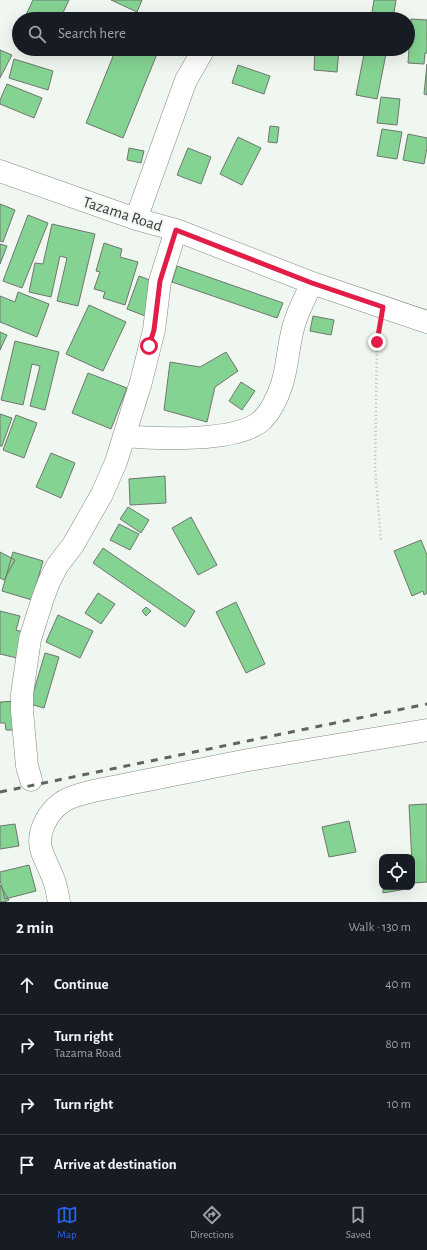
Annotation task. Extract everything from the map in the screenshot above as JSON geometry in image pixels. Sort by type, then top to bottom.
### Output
[{"type":"street","points":[[136,219],[186,80],[200,56]]},
{"type":"street","name":"Tazama Road","points":[[0,171],[136,219],[176,230],[312,283],[427,322]]},
{"type":"street","points":[[31,780],[27,766],[22,711],[22,694],[30,639],[49,582],[73,545],[102,494],[116,462],[141,382],[154,330],[160,281],[176,230]]},
{"type":"street","points":[[124,436],[156,439],[229,435],[250,428],[263,419],[273,404],[282,384],[294,324],[312,283]]},
{"type":"street","points":[[59,902],[56,886],[41,848],[40,837],[44,824],[50,814],[61,803],[93,790],[248,760],[427,730]]},
{"type":"path","points":[[381,540],[375,468],[377,342],[383,307]]},
{"type":"building","points":[[33,0],[69,0],[63,12],[27,12]]},
{"type":"building","points":[[111,0],[142,0],[137,12]]},
{"type":"building","points":[[374,0],[396,0],[394,12],[372,12]]},
{"type":"building","points":[[415,19],[427,20],[427,53],[425,53],[424,64],[408,63],[408,56],[415,56]]},
{"type":"building","points":[[0,50],[12,55],[0,78]]},
{"type":"building","points":[[113,56],[156,56],[123,138],[86,123]]},
{"type":"building","points":[[315,56],[338,56],[337,72],[314,70]]},
{"type":"building","points":[[364,56],[386,56],[377,99],[356,95]]},
{"type":"building","points":[[14,59],[53,71],[48,90],[9,78]]},
{"type":"building","points":[[427,64],[427,95],[424,94]]},
{"type":"building","points":[[238,65],[270,76],[264,94],[232,83]]},
{"type":"building","points":[[7,84],[42,98],[34,118],[0,104],[0,100]]},
{"type":"building","points":[[381,97],[400,99],[397,125],[377,123]]},
{"type":"building","points":[[270,126],[279,127],[277,143],[268,142]]},
{"type":"building","points":[[382,129],[402,132],[397,159],[377,156]]},
{"type":"building","points":[[408,134],[427,138],[424,164],[403,160]]},
{"type":"building","points":[[238,137],[261,148],[242,185],[220,174]]},
{"type":"building","points":[[129,148],[144,151],[141,163],[127,160]]},
{"type":"building","points":[[188,148],[211,157],[201,184],[177,175]]},
{"type":"building","points":[[0,204],[15,210],[3,242],[0,241]]},
{"type":"building","points":[[28,215],[48,223],[22,288],[3,281]]},
{"type":"building","points":[[52,224],[95,234],[78,306],[57,301],[67,258],[60,256],[51,297],[29,292],[35,263],[43,264]]},
{"type":"building","points":[[104,243],[122,249],[120,257],[138,262],[125,305],[103,298],[105,292],[94,289],[100,272],[96,271]]},
{"type":"building","points":[[0,244],[7,246],[0,264]]},
{"type":"building","points":[[177,266],[283,303],[277,318],[172,282]]},
{"type":"building","points":[[139,276],[158,283],[145,316],[127,309]]},
{"type":"building","points":[[18,292],[49,304],[37,337],[0,322],[0,296],[15,302]]},
{"type":"building","points":[[89,305],[126,322],[103,371],[66,354]]},
{"type":"building","points":[[313,316],[334,320],[331,335],[310,331]]},
{"type":"building","points":[[0,332],[7,335],[0,350]]},
{"type":"building","points":[[15,341],[59,352],[45,410],[30,406],[40,366],[32,364],[23,405],[1,400]]},
{"type":"building","points":[[226,352],[238,371],[215,387],[207,422],[164,410],[170,362],[200,367]]},
{"type":"building","points":[[88,373],[127,388],[111,429],[72,413]]},
{"type":"building","points":[[241,382],[255,391],[242,410],[229,401]]},
{"type":"building","points":[[0,414],[12,418],[2,446],[0,446]]},
{"type":"building","points":[[16,415],[37,423],[24,458],[3,450]]},
{"type":"building","points":[[51,453],[75,463],[61,498],[36,487]]},
{"type":"building","points":[[165,476],[166,503],[130,505],[129,479]]},
{"type":"building","points":[[128,507],[149,520],[141,533],[120,519]]},
{"type":"building","points":[[191,517],[217,565],[198,575],[172,528]]},
{"type":"building","points":[[119,524],[139,534],[130,550],[110,540]]},
{"type":"building","points":[[421,540],[427,555],[427,593],[424,595],[423,591],[412,596],[394,551]]},
{"type":"building","points":[[103,548],[195,611],[185,627],[93,563]]},
{"type":"building","points":[[0,552],[15,560],[4,580],[0,578]]},
{"type":"building","points":[[13,552],[43,561],[32,600],[2,591]]},
{"type":"building","points":[[98,593],[115,604],[101,624],[85,613]]},
{"type":"building","points":[[236,602],[265,664],[246,673],[216,612]]},
{"type":"building","points":[[146,607],[151,611],[146,616],[142,611]]},
{"type":"building","points":[[0,611],[20,616],[16,630],[23,632],[17,658],[0,654]]},
{"type":"building","points":[[58,615],[93,631],[80,658],[46,642]]},
{"type":"building","points":[[45,653],[59,657],[44,708],[30,704]]},
{"type":"building","points":[[18,701],[20,730],[6,730],[5,723],[0,723],[0,702]]},
{"type":"building","points":[[427,804],[427,882],[415,883],[415,854],[412,854],[409,805]]},
{"type":"building","points":[[349,821],[356,852],[329,857],[322,827]]},
{"type":"building","points":[[15,824],[19,846],[0,849],[0,826]]},
{"type":"building","points":[[29,865],[36,891],[5,899],[0,880],[0,872]]},
{"type":"building","points":[[0,885],[9,900],[0,902]]},
{"type":"building","points":[[383,890],[400,890],[383,893]]},
{"type":"railway","points":[[0,792],[427,704]]},
{"type":"route","points":[[149,346],[154,330],[160,281],[176,230],[312,283],[383,307],[377,342]]}]
